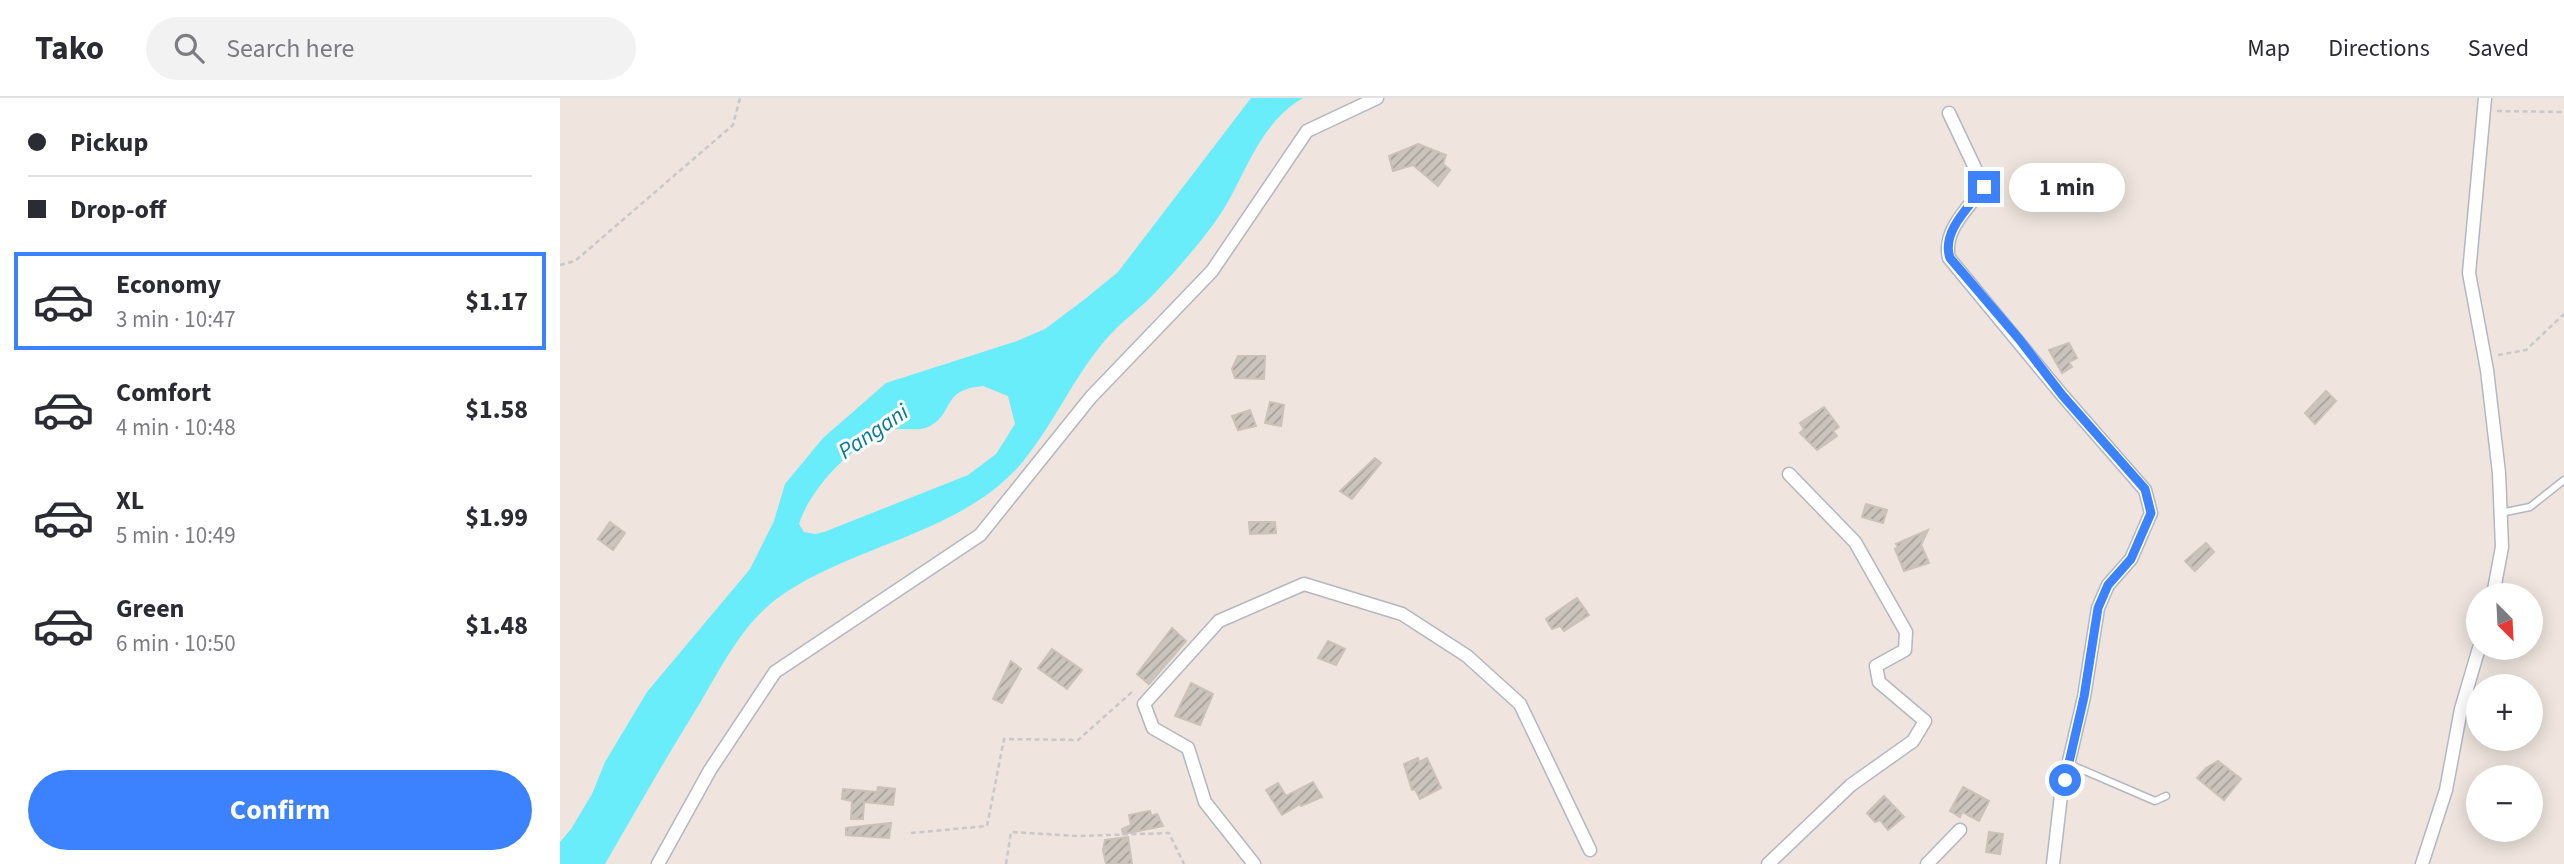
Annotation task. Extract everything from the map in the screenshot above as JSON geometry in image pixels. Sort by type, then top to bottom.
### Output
[{"type":"street","points":[[658,864],[710,770],[775,673],[980,534],[1091,397],[1212,271],[1307,131],[1377,98]]},
{"type":"street","points":[[2484,104],[2469,273],[2484,357],[2499,473],[2502,547],[2495,583]]},
{"type":"street","points":[[1950,113],[1984,187],[1950,233],[1946,246],[1950,258],[2063,396],[2145,489],[2151,513],[2131,559],[2108,585],[2098,608],[2084,697],[2061,795],[2053,864]]},
{"type":"street","points":[[1768,864],[1851,785],[1913,741],[1924,721],[1878,682],[1876,666],[1905,650],[1906,632],[1855,542],[1789,474]]},
{"type":"street","points":[[1254,864],[1205,802],[1188,748],[1153,728],[1144,704],[1219,621],[1304,584],[1402,614],[1467,656],[1520,704],[1590,850]]},
{"type":"street","points":[[2422,864],[2446,790],[2461,709],[2475,660]]},
{"type":"street","points":[[1927,864],[1960,830]]},
{"type":"lane","points":[[2500,513],[2530,507],[2564,480]]},
{"type":"lane","points":[[2069,764],[2155,801],[2166,796]]},
{"type":"path","points":[[560,265],[575,261],[733,125],[740,98]]},
{"type":"path","points":[[2484,104],[2564,112]]},
{"type":"path","points":[[2484,357],[2526,350],[2564,314]]},
{"type":"path","points":[[911,833],[987,826],[1004,739],[1077,740],[1132,692],[1144,704]]},
{"type":"path","points":[[1006,864],[1011,832],[1079,836],[1169,833],[1184,864]]},
{"type":"water","name":"Pangani","points":[[1251,98],[1303,98],[1273,123],[1208,232],[1146,302],[1102,344],[1038,442],[1004,482],[942,521],[838,565],[775,600],[752,622],[733,648],[605,864],[560,864],[560,842],[592,794],[605,762],[647,692],[750,569],[774,521],[785,484],[823,438],[886,383],[1017,341],[1045,329],[1118,272]],"holes":[[[983,386],[1008,396],[1015,424],[996,454],[968,475],[824,532],[804,532],[799,524],[813,496],[834,469],[860,447],[888,431],[930,426],[943,415],[954,397],[969,388]]]},
{"type":"building","points":[[1418,144],[1446,155],[1443,164],[1450,170],[1438,186],[1413,165],[1393,171],[1389,156]]},
{"type":"building","points":[[2069,343],[2077,358],[2069,362],[2072,367],[2062,373],[2049,350]]},
{"type":"building","points":[[1238,356],[1265,356],[1264,379],[1235,378],[1232,369]]},
{"type":"building","points":[[2326,391],[2336,401],[2315,424],[2305,413]]},
{"type":"building","points":[[1270,402],[1284,405],[1281,426],[1265,423]]},
{"type":"building","points":[[1824,407],[1839,427],[1833,431],[1837,436],[1817,450],[1800,433],[1804,429],[1800,423]]},
{"type":"building","points":[[1250,410],[1256,426],[1238,430],[1232,416]]},
{"type":"building","points":[[1375,458],[1381,463],[1352,499],[1340,491]]},
{"type":"building","points":[[1866,504],[1887,510],[1883,523],[1862,517]]},
{"type":"building","points":[[610,522],[625,533],[613,550],[598,539]]},
{"type":"building","points":[[1249,522],[1275,522],[1276,533],[1250,534]]},
{"type":"building","points":[[1928,530],[1921,545],[1929,563],[1904,571],[1895,549],[1898,547],[1896,544]]},
{"type":"building","points":[[2206,543],[2214,552],[2195,571],[2185,561]]},
{"type":"building","points":[[1577,598],[1589,615],[1564,631],[1560,626],[1552,629],[1546,619]]},
{"type":"building","points":[[1172,628],[1186,641],[1149,684],[1137,674]]},
{"type":"building","points":[[1328,641],[1345,649],[1336,665],[1318,658]]},
{"type":"building","points":[[1052,649],[1082,670],[1067,689],[1038,668]]},
{"type":"building","points":[[1011,661],[1021,669],[1002,703],[993,699]]},
{"type":"building","points":[[1191,683],[1213,694],[1200,725],[1175,716]]},
{"type":"building","points":[[1418,758],[1419,762],[1427,758],[1441,788],[1420,799],[1415,789],[1412,790],[1404,764]]},
{"type":"building","points":[[2218,761],[2241,779],[2224,800],[2197,778],[2206,768]]},
{"type":"building","points":[[1313,782],[1322,797],[1301,806],[1300,804],[1282,815],[1266,790],[1278,783],[1286,796]]},
{"type":"building","points":[[878,787],[895,789],[893,805],[864,802],[863,819],[851,819],[852,801],[842,799],[843,789],[877,792]]},
{"type":"building","points":[[1963,787],[1989,801],[1979,821],[1962,812],[1960,817],[1950,811]]},
{"type":"building","points":[[1884,796],[1904,817],[1888,830],[1880,820],[1875,822],[1867,813]]},
{"type":"building","points":[[1150,811],[1151,816],[1157,814],[1163,826],[1123,834],[1122,829],[1131,825],[1129,815]]},
{"type":"building","points":[[891,823],[889,838],[846,835],[846,828]]},
{"type":"building","points":[[1989,832],[2003,834],[2000,854],[1986,852]]},
{"type":"building","points":[[1128,837],[1132,864],[1106,864],[1103,850],[1105,840]]},
{"type":"route","points":[[1984,187],[1950,233],[1946,246],[1950,258],[2063,396],[2145,489],[2151,513],[2131,559],[2108,585],[2098,608],[2075,744],[2065,780]]}]
